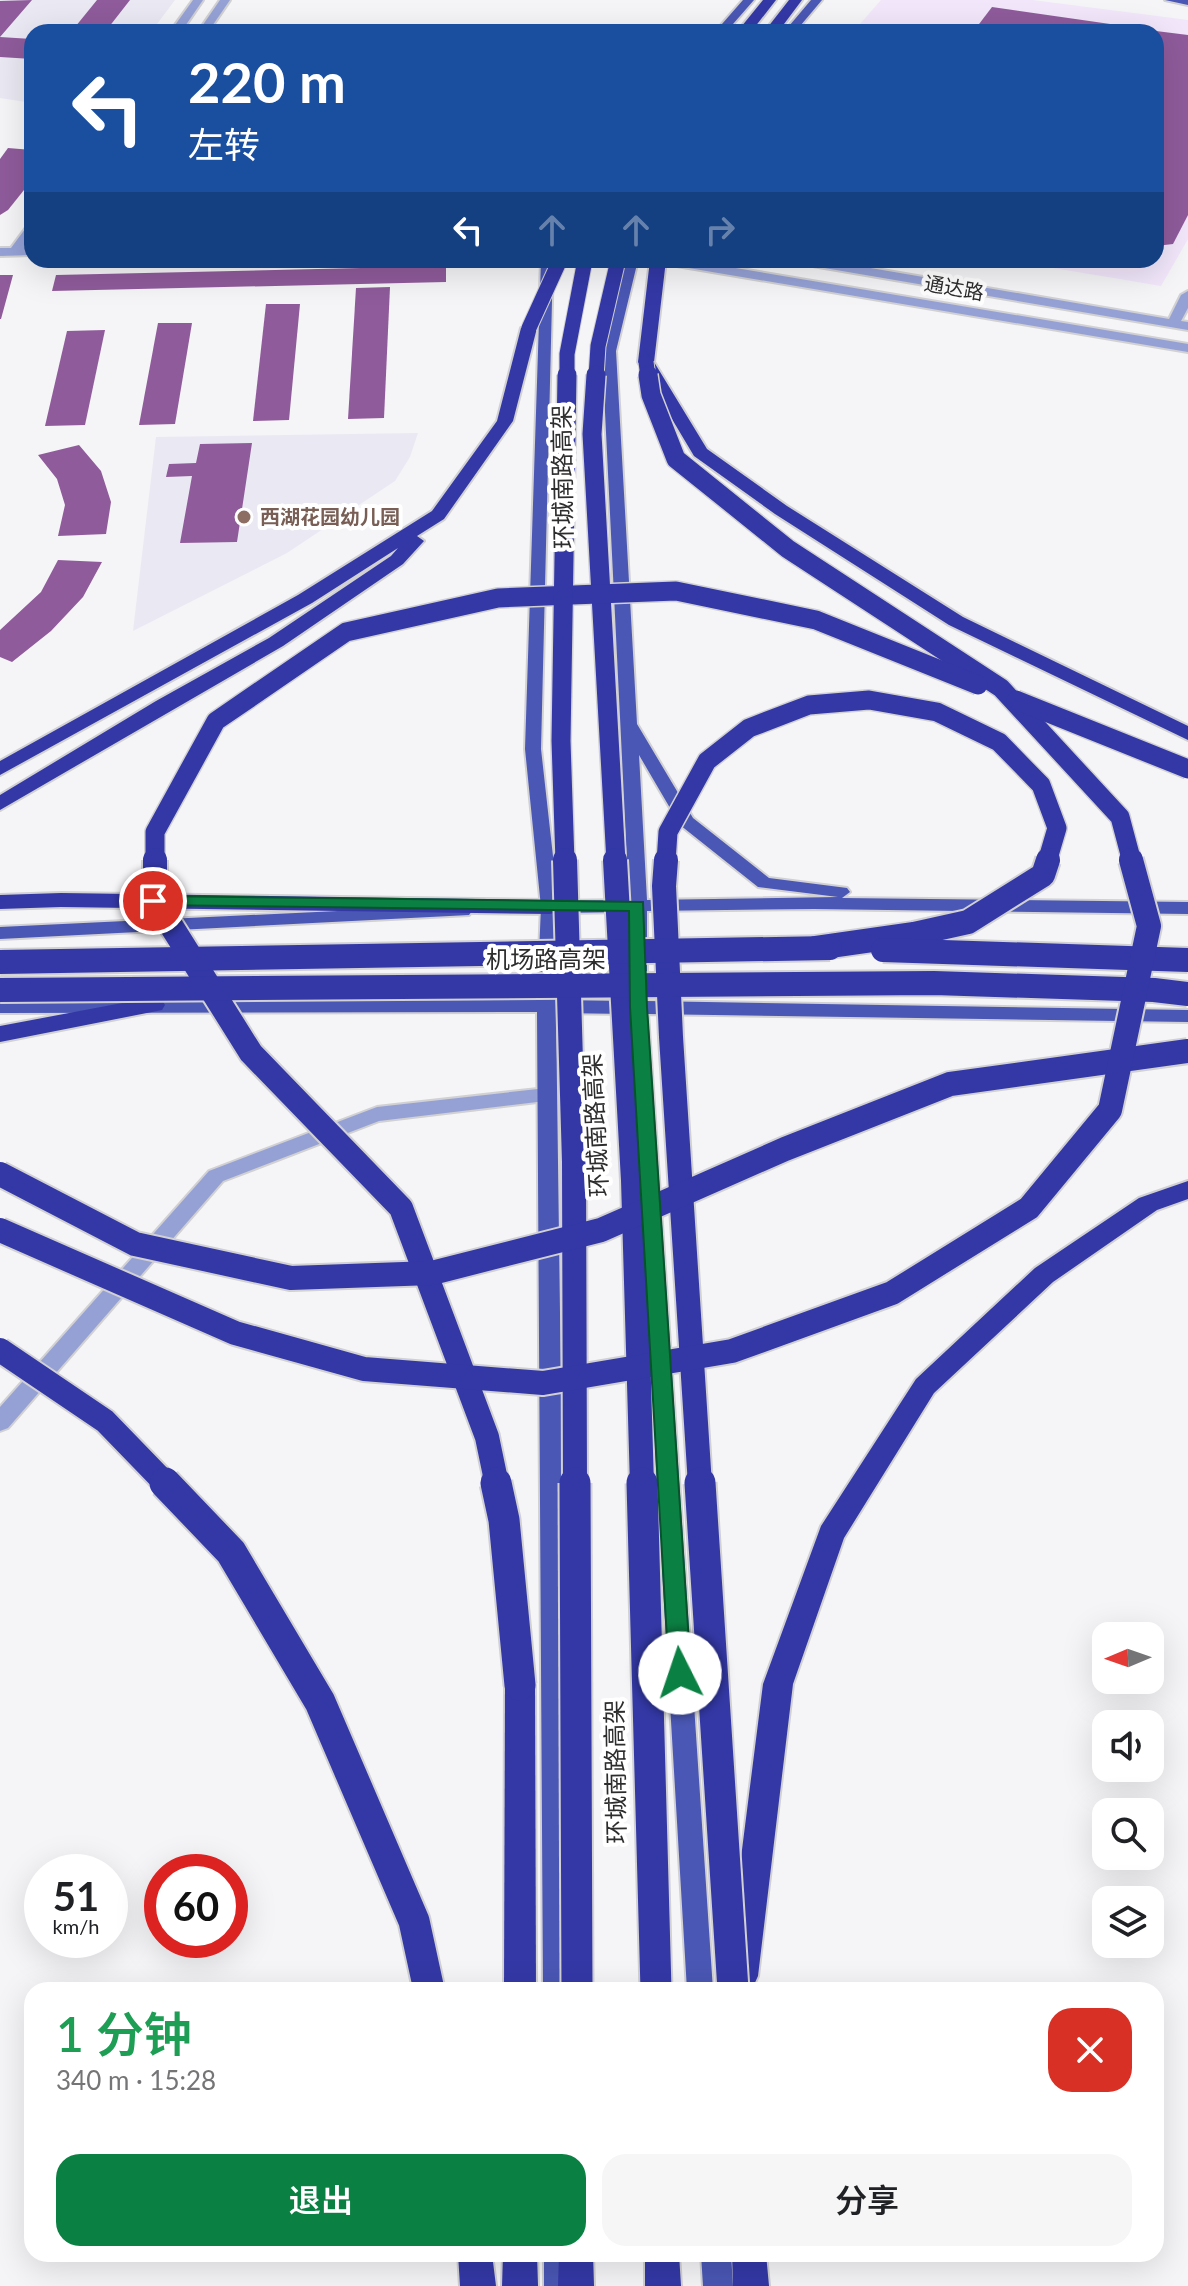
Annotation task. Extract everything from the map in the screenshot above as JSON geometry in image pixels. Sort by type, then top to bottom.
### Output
[{"type":"highway","points":[[750,24],[770,0]]},
{"type":"highway","points":[[777,24],[796,0]]},
{"type":"highway","points":[[0,804],[163,705],[276,642],[397,560],[438,515],[505,421],[529,328],[556,268]]},
{"type":"highway","name":"环城南路高架","points":[[577,1982],[574,1162],[561,741],[567,354],[583,268]]},
{"type":"highway","name":"环城南路高架","points":[[616,268],[598,346],[592,434],[633,1180],[656,1982]]},
{"type":"highway","points":[[0,1230],[235,1333],[364,1369],[543,1383],[732,1351],[892,1293],[1029,1208],[1110,1110],[1149,926],[1120,817],[1001,688],[788,549],[676,459],[651,395],[646,362],[657,268]]},
{"type":"highway","points":[[646,362],[700,452],[781,510],[956,621],[1188,734]]},
{"type":"highway","points":[[0,769],[305,599],[438,515]]},
{"type":"highway","points":[[520,1982],[520,1685],[504,1520],[487,1437],[401,1208],[251,1053],[155,900],[155,832],[208,734],[216,721],[346,632],[498,598],[676,591],[816,620],[1188,769]]},
{"type":"highway","points":[[732,1982],[671,1037],[664,886],[668,832],[707,761],[749,728],[809,705],[869,700],[937,712],[999,742],[1041,785],[1057,828],[1043,875],[968,922],[914,934],[816,948]]},
{"type":"highway","points":[[0,902],[61,900],[550,907]]},
{"type":"highway","name":"机场路高架","points":[[0,962],[816,948],[1188,960]]},
{"type":"highway","name":"机场路高架","points":[[0,990],[934,983],[1154,990],[1188,994]]},
{"type":"highway","points":[[0,1034],[154,1005]]},
{"type":"highway","points":[[0,1174],[135,1244],[291,1278],[432,1273],[601,1230],[785,1149],[950,1084],[1188,1051]]},
{"type":"highway","points":[[741,1982],[778,1684],[831,1534],[925,1386],[1044,1275],[1148,1204],[1188,1190]]},
{"type":"highway","points":[[0,1350],[105,1421],[231,1552],[320,1702],[414,1921],[427,1982]]},
{"type":"highway","points":[[476,2262],[478,2286]]},
{"type":"highway","points":[[520,2262],[520,2286]]},
{"type":"highway","points":[[576,2262],[576,2286]]},
{"type":"highway","points":[[662,2262],[663,2286]]},
{"type":"highway","points":[[750,2262],[751,2286]]},
{"type":"main road","points":[[727,24],[749,0]]},
{"type":"main road","points":[[796,24],[817,0]]},
{"type":"main road","points":[[1170,0],[1188,2]]},
{"type":"main road","points":[[547,268],[533,749],[550,907],[546,1006],[556,1982]]},
{"type":"main road","points":[[630,268],[609,351],[638,906],[638,1007],[699,1982]]},
{"type":"main road","points":[[628,722],[686,821],[764,883],[949,905]]},
{"type":"main road","points":[[0,933],[550,907],[949,905],[1188,908]]},
{"type":"main road","points":[[0,1007],[546,1006],[1188,1016]]},
{"type":"main road","points":[[559,2262],[559,2286]]},
{"type":"main road","points":[[716,2262],[718,2286]]},
{"type":"street","points":[[181,24],[198,0]]},
{"type":"street","points":[[208,24],[225,0]]},
{"type":"street","points":[[0,239],[24,239]]},
{"type":"street","points":[[0,252],[15,251],[24,244]]},
{"type":"street","name":"通达路","points":[[713,268],[1188,348]]},
{"type":"street","name":"通达路","points":[[848,268],[1188,326]]},
{"type":"street","points":[[1173,324],[1188,295]]},
{"type":"street","points":[[0,1422],[216,1176],[377,1114],[547,1095]]},
{"type":"shaded area","points":[[0,0],[175,0],[157,24],[24,24],[24,102],[0,98]]},
{"type":"shaded area","points":[[881,0],[1032,0],[1188,20],[1188,239],[1161,286],[1053,268],[1164,268],[1164,24],[860,24]]},
{"type":"shaded area","name":"西湖花园幼儿园","points":[[418,433],[410,457],[395,481],[287,553],[133,631],[156,437]]},
{"type":"building","points":[[32,0],[0,37],[0,1]]},
{"type":"building","points":[[97,0],[130,0],[111,24],[78,24]]},
{"type":"building","points":[[992,7],[1110,24],[979,24]]},
{"type":"building","points":[[1164,32],[1188,35],[1188,215],[1173,244],[1164,245]]},
{"type":"building","points":[[0,37],[24,38],[24,58],[0,57]]},
{"type":"building","points":[[8,148],[24,149],[24,190],[0,215],[0,159]]},
{"type":"building","points":[[446,268],[446,282],[52,291],[56,275]]},
{"type":"building","points":[[0,275],[13,275],[1,319],[0,319]]},
{"type":"building","points":[[390,287],[384,418],[348,419],[356,288]]},
{"type":"building","points":[[266,304],[300,304],[289,420],[253,421]]},
{"type":"building","points":[[158,323],[192,323],[175,424],[139,425]]},
{"type":"building","points":[[105,330],[85,425],[45,426],[67,331]]},
{"type":"building","points":[[252,443],[237,542],[180,543],[192,476],[166,477],[169,464],[196,463],[200,444]]},
{"type":"building","points":[[79,445],[101,471],[111,502],[106,534],[58,536],[65,505],[57,479],[38,455]]},
{"type":"building","points":[[58,560],[102,562],[83,597],[51,631],[12,662],[0,657],[0,630],[41,592]]},
{"type":"place","name":"西湖花园幼儿园","points":[[244,517]]},
{"type":"route","points":[[153,901],[638,906],[638,1007],[680,1673]]}]
